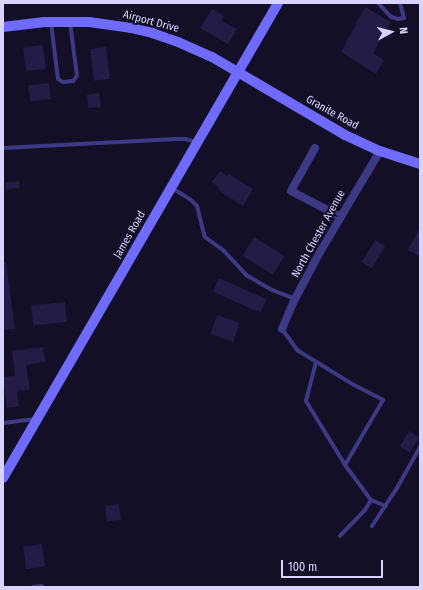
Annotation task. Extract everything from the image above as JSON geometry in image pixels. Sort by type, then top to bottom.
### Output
[{"type":"main road","name":"James Road","points":[[3,478],[278,3]]},
{"type":"main road","name":"Airport Drive","points":[[3,27],[51,22],[110,24],[152,33],[198,50],[238,72]]},
{"type":"main road","name":"Granite Road","points":[[238,72],[323,123],[380,151],[420,164]]},
{"type":"street","points":[[315,148],[291,191],[341,217]]},
{"type":"street","name":"North Chester Avenue","points":[[282,329],[295,299],[380,151]]},
{"type":"lane","points":[[378,3],[390,17],[398,19],[404,18],[400,3]]},
{"type":"lane","points":[[51,22],[58,79],[63,82],[73,81],[77,76],[70,22]]},
{"type":"lane","points":[[3,148],[176,139],[185,139],[197,143]]},
{"type":"lane","points":[[171,188],[191,200],[197,206],[205,237],[224,251],[246,275],[272,290],[295,299]]},
{"type":"lane","points":[[282,329],[298,350],[382,400],[345,465]]},
{"type":"lane","points":[[316,362],[306,401],[345,465],[372,500],[386,506]]},
{"type":"lane","points":[[3,423],[38,419]]},
{"type":"lane","points":[[372,526],[386,506],[420,447]]},
{"type":"lane","points":[[340,536],[365,510],[372,500]]},
{"type":"lane","points":[[33,587],[42,586]]},
{"type":"building","points":[[365,7],[391,22],[373,53],[384,60],[376,74],[341,52]]},
{"type":"building","points":[[212,9],[224,16],[221,21],[237,29],[228,44],[200,28]]},
{"type":"building","points":[[43,45],[46,69],[26,71],[23,47]]},
{"type":"building","points":[[106,47],[110,79],[94,81],[90,49]]},
{"type":"building","points":[[49,83],[51,99],[30,101],[28,86]]},
{"type":"building","points":[[99,93],[101,107],[88,108],[87,95]]},
{"type":"building","points":[[220,171],[253,189],[243,206],[218,190],[219,188],[212,182]]},
{"type":"building","points":[[19,181],[20,188],[6,190],[5,183]]},
{"type":"building","points":[[420,227],[420,257],[408,250]]},
{"type":"building","points":[[254,237],[285,256],[273,275],[242,256]]},
{"type":"building","points":[[375,240],[385,246],[372,268],[362,262]]},
{"type":"building","points":[[6,262],[15,329],[3,330],[3,263]]},
{"type":"building","points":[[219,278],[267,299],[260,313],[213,292]]},
{"type":"building","points":[[65,302],[67,322],[33,325],[31,306]]},
{"type":"building","points":[[217,315],[240,323],[233,342],[210,334]]},
{"type":"building","points":[[43,347],[45,362],[26,365],[30,390],[17,391],[19,406],[7,408],[3,377],[15,376],[12,351]]},
{"type":"building","points":[[409,431],[419,437],[410,453],[400,446]]},
{"type":"building","points":[[119,504],[121,520],[107,522],[105,506]]},
{"type":"building","points":[[42,544],[45,567],[26,569],[23,546]]}]
